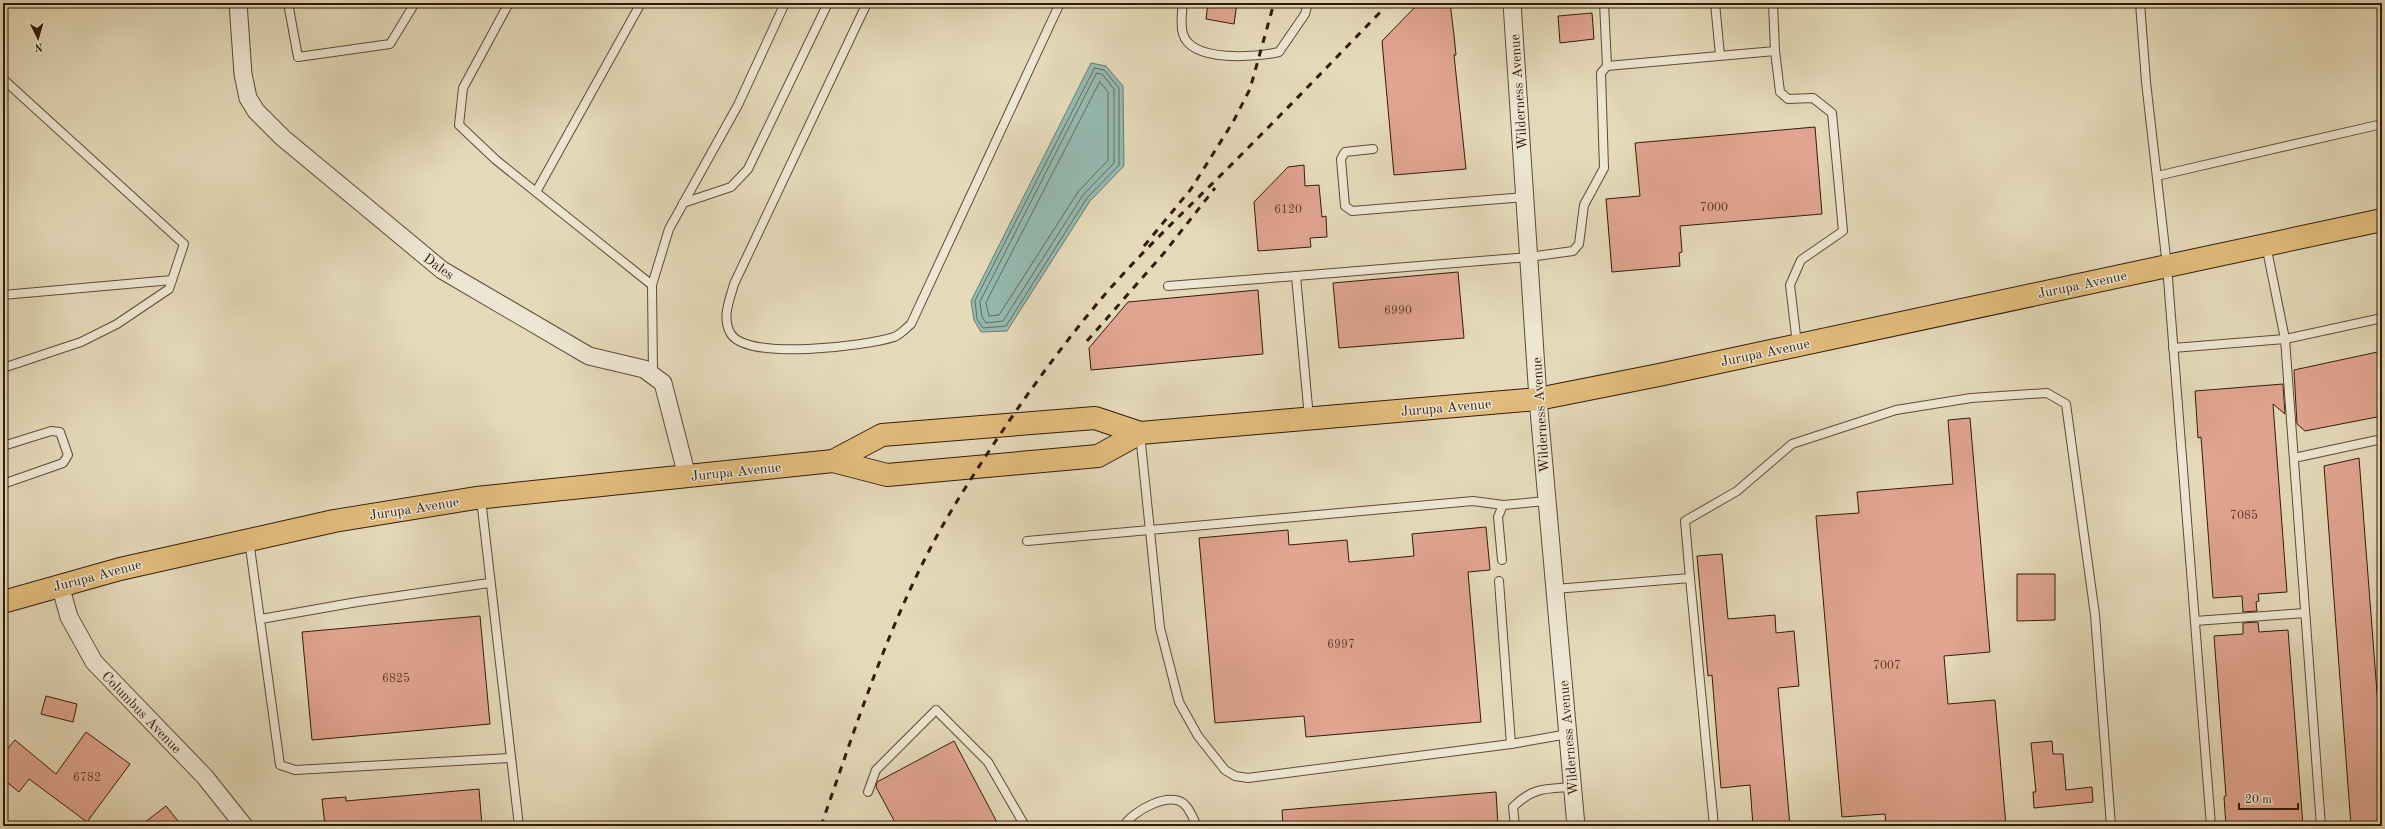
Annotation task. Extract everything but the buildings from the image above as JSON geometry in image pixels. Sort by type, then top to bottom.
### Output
[{"type":"main road","name":"Jurupa Avenue","points":[[833,461],[882,436],[1095,418],[1140,433],[1538,399],[2382,220]]},
{"type":"main road","name":"Jurupa Avenue","points":[[3,602],[60,585],[249,539],[334,521],[480,498],[833,461],[887,475],[1098,456],[1140,433]]},
{"type":"street","name":"Dales","points":[[238,3],[243,74],[248,98],[256,111],[283,138],[442,270],[589,356],[644,370],[663,384],[687,476]]},
{"type":"street","name":"Wilderness Avenue","points":[[1512,3],[1538,399],[1576,826]]},
{"type":"street","name":"Columbus Avenue","points":[[60,585],[69,617],[94,662],[205,777],[244,826]]},
{"type":"lane","points":[[288,3],[298,57],[390,44],[415,3]]},
{"type":"lane","points":[[509,3],[464,88],[459,125],[496,160],[652,285]]},
{"type":"lane","points":[[536,192],[640,3]]},
{"type":"lane","points":[[653,376],[652,285],[669,229],[738,105],[786,3]]},
{"type":"lane","points":[[684,203],[731,187],[748,169],[828,3]]},
{"type":"lane","points":[[867,3],[734,284],[726,313],[731,334],[739,341],[766,349],[845,347],[896,336],[910,324],[1060,3]]},
{"type":"lane","points":[[1183,3],[1181,17],[1183,35],[1196,49],[1213,54],[1260,56],[1279,52],[1305,14],[1308,3]]},
{"type":"lane","points":[[1168,286],[1529,257],[1573,251],[1579,244],[1584,205],[1604,168],[1601,73],[1607,66],[1604,3]]},
{"type":"lane","points":[[1715,3],[1720,55]]},
{"type":"lane","points":[[1773,3],[1775,51],[1780,92],[1788,99],[1813,98],[1832,113],[1843,231],[1801,260],[1790,285],[1797,345]]},
{"type":"lane","points":[[2140,3],[2167,266],[2211,826]]},
{"type":"lane","points":[[1607,66],[1775,51]]},
{"type":"lane","points":[[3,79],[184,244],[169,289],[117,324],[81,342],[3,368]]},
{"type":"lane","points":[[2157,176],[2382,124]]},
{"type":"lane","points":[[1373,149],[1345,152],[1341,159],[1345,206],[1352,211],[1525,197]]},
{"type":"lane","points":[[2266,245],[2285,339],[2321,826]]},
{"type":"lane","points":[[1296,276],[1309,418]]},
{"type":"lane","points":[[3,295],[172,280]]},
{"type":"lane","points":[[2173,348],[2285,339],[2382,318]]},
{"type":"lane","points":[[1714,826],[1685,521],[1737,491],[1792,444],[1896,410],[1971,398],[2047,393],[2066,404],[2095,615],[2111,826]]},
{"type":"lane","points":[[3,446],[51,431],[60,432],[68,455],[63,463],[3,484]]},
{"type":"lane","points":[[1140,433],[1151,528],[1160,628],[1179,702],[1198,736],[1224,770],[1235,776],[1248,778],[1511,744],[1568,734]]},
{"type":"lane","points":[[2294,458],[2382,439]]},
{"type":"lane","points":[[480,498],[519,826]]},
{"type":"lane","points":[[1027,541],[1151,528],[1473,501],[1503,505],[1547,501]]},
{"type":"lane","points":[[1502,560],[1498,517],[1503,505]]},
{"type":"lane","points":[[249,539],[280,765],[295,770],[511,758]]},
{"type":"lane","points":[[1555,589],[1690,578]]},
{"type":"lane","points":[[1499,581],[1511,744]]},
{"type":"lane","points":[[261,619],[489,583]]},
{"type":"lane","points":[[2195,621],[2305,613]]},
{"type":"lane","points":[[868,792],[876,770],[936,710],[988,762],[1025,826]]},
{"type":"lane","points":[[1514,826],[1513,807],[1524,796],[1537,789],[1572,787]]},
{"type":"lane","points":[[1124,826],[1129,818],[1161,800],[1174,799],[1186,806],[1197,826]]},
{"type":"water","points":[[1091,63],[1106,66],[1123,86],[1124,166],[1090,201],[1007,331],[981,332],[974,320],[971,301]]},
{"type":"railway","points":[[1144,246],[1191,189],[1233,122],[1250,89],[1274,3]]},
{"type":"railway","points":[[821,826],[865,700],[916,576],[959,498],[1009,421],[1063,347],[1116,282],[1389,3]]},
{"type":"railway","points":[[1087,341],[1164,253],[1215,188]]}]
